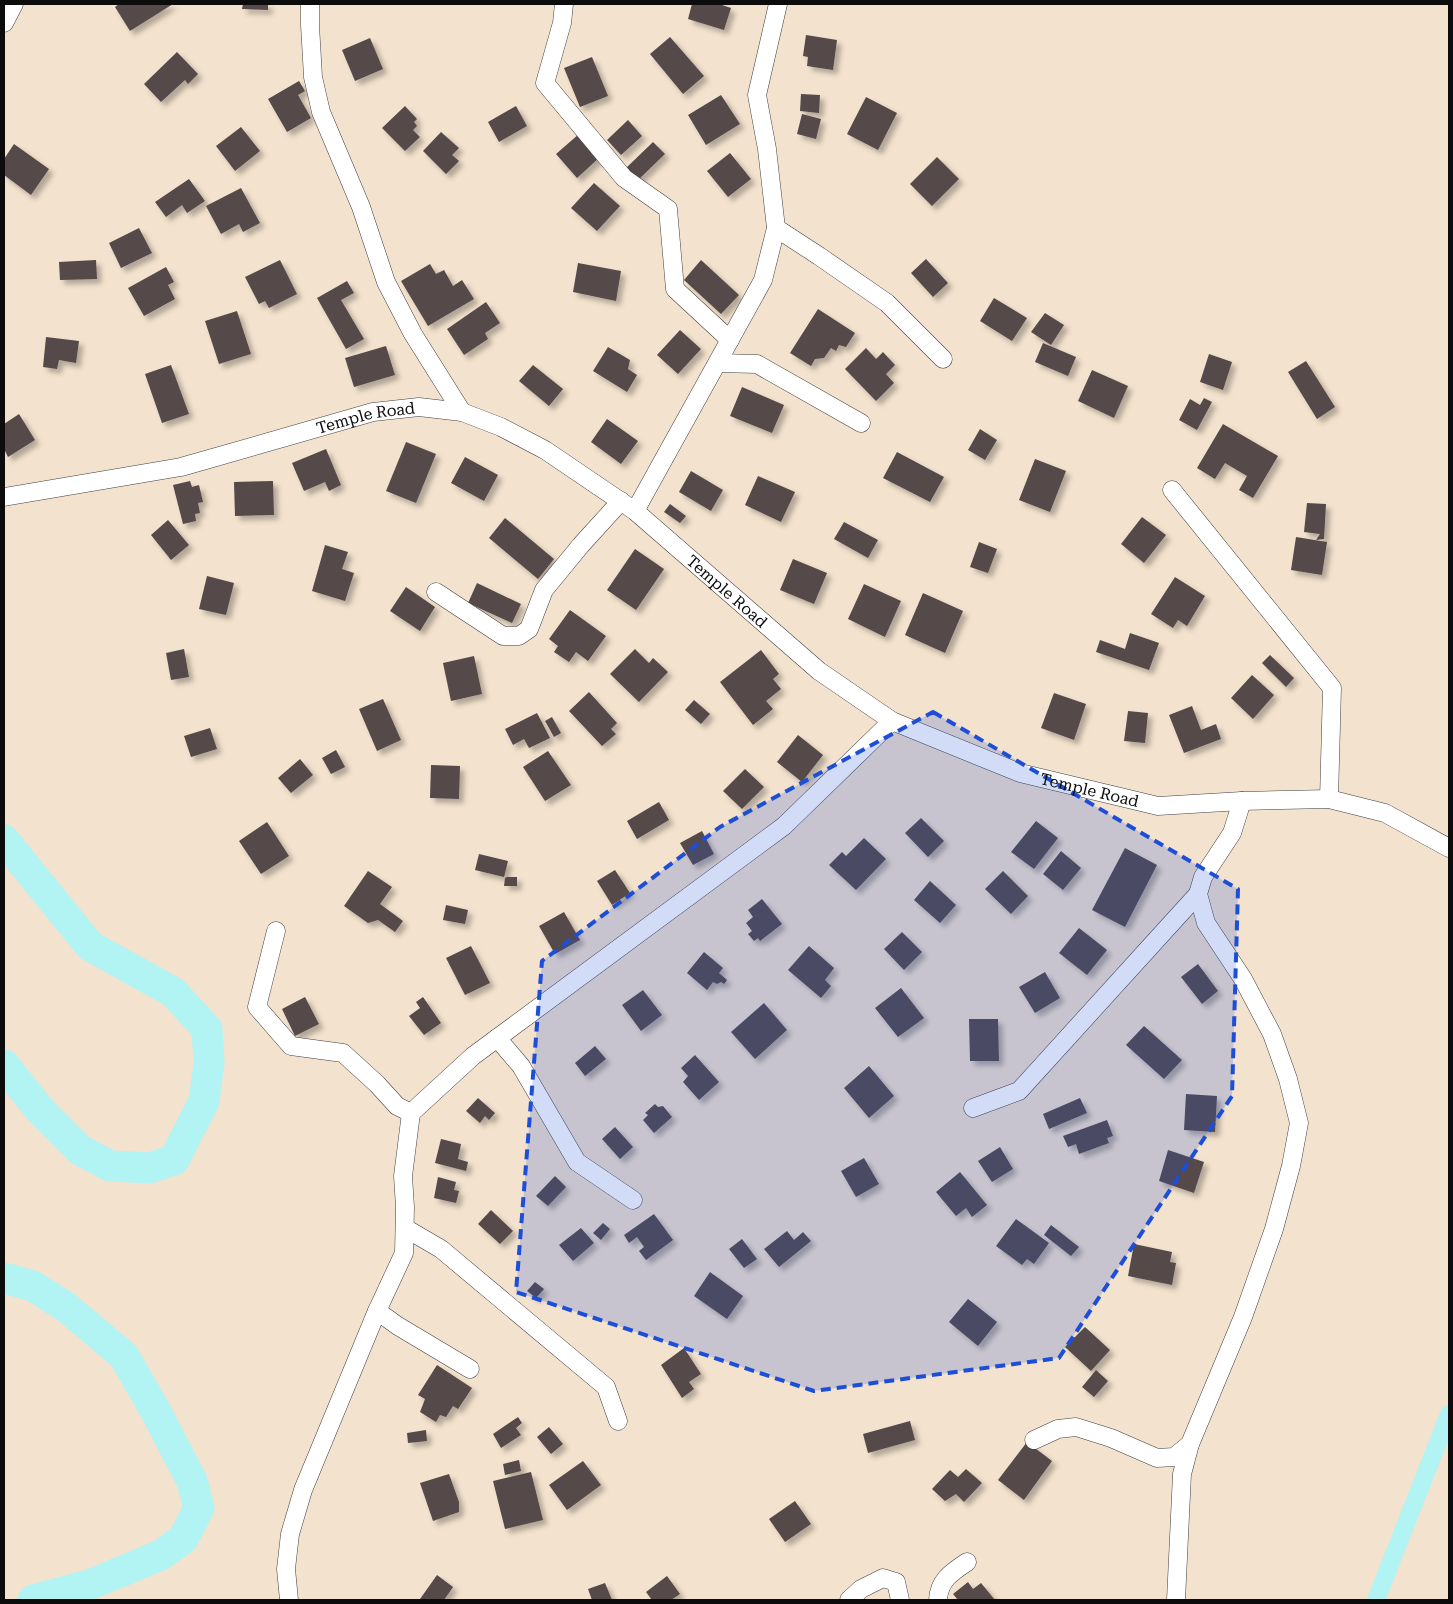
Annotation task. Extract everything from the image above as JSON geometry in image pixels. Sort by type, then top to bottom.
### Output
[{"type":"street","points":[[4,23],[14,4]]},
{"type":"street","points":[[310,4],[312,78],[321,112],[361,206],[386,282],[413,334],[462,412]]},
{"type":"street","points":[[564,4],[562,24],[545,83],[624,178],[668,209],[674,289],[730,340]]},
{"type":"street","points":[[636,511],[763,280],[776,228],[767,148],[757,96],[778,4]]},
{"type":"street","points":[[776,228],[887,304],[942,359]]},
{"type":"street","points":[[718,363],[757,364],[861,423]]},
{"type":"street","name":"Temple Road","points":[[4,497],[181,467],[373,412],[419,407],[462,412],[501,427],[544,450],[636,511],[819,671],[892,721],[1020,774],[1158,806],[1242,801],[1329,799],[1385,813],[1449,848]]},
{"type":"street","points":[[1172,490],[1332,688],[1329,799]]},
{"type":"street","points":[[436,592],[503,636],[518,636],[528,629],[544,590],[620,501]]},
{"type":"street","points":[[289,1600],[286,1569],[290,1534],[302,1490],[377,1311],[404,1254],[405,1207],[403,1176],[411,1113],[459,1068],[497,1038],[784,826],[892,721]]},
{"type":"street","points":[[973,1108],[1019,1091],[1198,894],[1203,877],[1232,833],[1242,801]]},
{"type":"street","points":[[1176,1600],[1182,1474],[1190,1444],[1243,1317],[1274,1229],[1291,1166],[1299,1123],[1288,1079],[1272,1034],[1243,979],[1206,923],[1198,894]]},
{"type":"street","points":[[276,931],[256,1007],[290,1046],[343,1053],[377,1084],[396,1106],[411,1113]]},
{"type":"street","points":[[497,1038],[522,1066],[578,1162],[633,1200]]},
{"type":"street","points":[[405,1228],[441,1248],[606,1388],[618,1421]]},
{"type":"street","points":[[377,1311],[398,1326],[470,1369]]},
{"type":"street","points":[[1034,1440],[1058,1429],[1076,1427],[1111,1438],[1158,1458],[1174,1457],[1190,1444]]},
{"type":"street","points":[[938,1600],[938,1593],[947,1576],[967,1562]]},
{"type":"street","points":[[849,1600],[861,1589],[883,1578],[896,1582],[900,1600]]},
{"type":"highlighted area","points":[[933,712],[1238,889],[1232,1096],[1059,1358],[814,1391],[516,1292],[542,961],[720,827]]},
{"type":"shaded area","points":[[4,4],[1449,4],[1449,1600],[4,1600]]},
{"type":"building","points":[[119,4],[173,4],[130,31],[115,7]]},
{"type":"building","points":[[243,4],[268,4],[268,10],[242,9]]},
{"type":"building","points":[[692,4],[719,4],[731,8],[724,30],[688,19]]},
{"type":"building","points":[[806,35],[837,40],[833,70],[807,66],[808,57],[803,56]]},
{"type":"building","points":[[670,37],[704,76],[683,94],[650,54]]},
{"type":"building","points":[[370,38],[383,69],[355,81],[342,50]]},
{"type":"building","points":[[177,52],[198,74],[188,84],[185,80],[161,102],[144,84]]},
{"type":"building","points":[[592,57],[608,96],[580,107],[564,68]]},
{"type":"building","points":[[299,81],[305,91],[298,95],[311,118],[287,132],[268,99]]},
{"type":"building","points":[[801,94],[820,95],[819,113],[800,111]]},
{"type":"building","points":[[721,95],[740,124],[706,145],[688,115]]},
{"type":"building","points":[[866,97],[897,113],[878,150],[847,134]]},
{"type":"building","points":[[405,106],[417,119],[414,122],[417,126],[413,130],[420,137],[405,151],[382,128]]},
{"type":"building","points":[[516,106],[527,126],[499,142],[488,122]]},
{"type":"building","points":[[802,114],[821,119],[816,139],[797,134]]},
{"type":"building","points":[[628,120],[642,136],[621,155],[607,140]]},
{"type":"building","points":[[241,127],[260,151],[235,171],[216,146]]},
{"type":"building","points":[[441,132],[459,148],[452,155],[459,161],[446,174],[423,151]]},
{"type":"building","points":[[579,134],[600,157],[577,178],[556,154]]},
{"type":"building","points":[[653,142],[665,154],[637,181],[625,169]]},
{"type":"building","points":[[14,144],[49,169],[31,195],[4,175],[4,159]]},
{"type":"building","points":[[730,153],[751,179],[728,197],[707,171]]},
{"type":"building","points":[[937,157],[959,179],[932,206],[910,184]]},
{"type":"building","points":[[189,179],[205,201],[187,213],[182,205],[166,217],[155,202]]},
{"type":"building","points":[[594,183],[620,206],[597,231],[571,208]]},
{"type":"building","points":[[241,188],[260,223],[243,232],[239,224],[221,234],[206,206]]},
{"type":"building","points":[[139,228],[152,253],[121,268],[109,243]]},
{"type":"building","points":[[926,259],[948,283],[933,297],[911,273]]},
{"type":"building","points":[[96,260],[97,279],[60,280],[59,262]]},
{"type":"building","points":[[280,260],[297,294],[269,308],[265,301],[259,304],[245,277]]},
{"type":"building","points":[[701,260],[739,295],[721,314],[684,280]]},
{"type":"building","points":[[578,263],[621,271],[616,301],[573,292]]},
{"type":"building","points":[[430,264],[436,274],[444,270],[453,286],[462,280],[474,299],[428,326],[401,281]]},
{"type":"building","points":[[166,267],[174,282],[168,285],[175,299],[144,316],[128,288]]},
{"type":"building","points":[[347,281],[354,293],[341,300],[364,339],[346,349],[317,298]]},
{"type":"building","points":[[994,298],[1027,318],[1012,341],[980,321]]},
{"type":"building","points":[[486,302],[500,323],[485,333],[488,339],[464,355],[447,329]]},
{"type":"building","points":[[818,309],[855,333],[846,347],[839,345],[836,351],[831,348],[824,358],[815,359],[811,366],[790,353]]},
{"type":"building","points":[[237,311],[251,354],[219,364],[205,321]]},
{"type":"building","points":[[1045,313],[1064,325],[1051,345],[1031,332]]},
{"type":"building","points":[[680,330],[701,349],[678,374],[657,355]]},
{"type":"building","points":[[46,337],[79,341],[76,363],[59,360],[57,369],[43,367]]},
{"type":"building","points":[[1043,343],[1076,357],[1068,376],[1035,362]]},
{"type":"building","points":[[386,346],[395,375],[354,387],[345,358]]},
{"type":"building","points":[[608,347],[630,360],[628,369],[637,375],[627,392],[593,371]]},
{"type":"building","points":[[866,348],[876,359],[883,352],[895,365],[886,374],[894,383],[876,401],[845,369]]},
{"type":"building","points":[[1209,354],[1232,362],[1223,390],[1200,382]]},
{"type":"building","points":[[1306,361],[1335,407],[1317,419],[1288,372]]},
{"type":"building","points":[[171,365],[189,414],[162,423],[145,374]]},
{"type":"building","points":[[533,365],[563,389],[549,406],[519,381]]},
{"type":"building","points":[[1092,370],[1128,386],[1114,418],[1078,401]]},
{"type":"building","points":[[742,387],[784,405],[772,433],[730,416]]},
{"type":"building","points":[[1204,398],[1212,402],[1197,430],[1179,420],[1190,399],[1200,405]]},
{"type":"building","points":[[19,414],[35,440],[8,457],[4,449],[4,424]]},
{"type":"building","points":[[607,419],[638,441],[621,464],[591,442]]},
{"type":"building","points":[[1223,424],[1278,456],[1253,498],[1239,490],[1247,476],[1225,463],[1215,479],[1197,468]]},
{"type":"building","points":[[980,429],[997,440],[985,460],[968,450]]},
{"type":"building","points":[[406,442],[436,454],[416,503],[386,491]]},
{"type":"building","points":[[326,449],[341,485],[329,491],[325,482],[304,491],[292,463]]},
{"type":"building","points":[[897,452],[944,477],[930,502],[883,478]]},
{"type":"building","points":[[465,457],[498,475],[484,501],[451,483]]},
{"type":"building","points":[[1035,459],[1066,471],[1050,512],[1019,500]]},
{"type":"building","points":[[691,471],[723,490],[711,511],[679,492]]},
{"type":"building","points":[[758,476],[795,492],[781,522],[745,505]]},
{"type":"building","points":[[190,481],[192,487],[199,485],[203,502],[198,503],[200,513],[195,514],[196,521],[183,524],[173,485]]},
{"type":"building","points":[[273,481],[274,515],[235,516],[234,482]]},
{"type":"building","points":[[1307,503],[1326,504],[1324,539],[1316,540],[1320,534],[1304,532]]},
{"type":"building","points":[[670,504],[686,516],[680,523],[664,512]]},
{"type":"building","points":[[1142,517],[1166,535],[1144,563],[1121,544]]},
{"type":"building","points":[[505,518],[554,559],[538,579],[489,538]]},
{"type":"building","points":[[168,520],[189,545],[171,560],[151,535]]},
{"type":"building","points":[[844,522],[878,540],[868,558],[834,539]]},
{"type":"building","points":[[1296,537],[1327,542],[1322,575],[1291,570]]},
{"type":"building","points":[[979,542],[997,549],[988,573],[970,567]]},
{"type":"building","points":[[325,545],[348,552],[342,569],[354,573],[345,601],[312,591]]},
{"type":"building","points":[[635,549],[664,569],[636,610],[607,590]]},
{"type":"building","points":[[793,559],[827,573],[814,604],[780,590]]},
{"type":"building","points":[[207,576],[234,583],[226,615],[199,609]]},
{"type":"building","points":[[1175,577],[1205,596],[1187,626],[1178,620],[1173,628],[1151,614]]},
{"type":"building","points":[[477,583],[521,604],[512,623],[468,603]]},
{"type":"building","points":[[864,584],[901,601],[885,637],[848,619]]},
{"type":"building","points":[[406,587],[435,607],[420,631],[390,611]]},
{"type":"building","points":[[923,593],[963,611],[945,653],[905,635]]},
{"type":"building","points":[[570,610],[606,636],[588,661],[576,652],[569,662],[554,652],[558,646],[549,639]]},
{"type":"building","points":[[1130,633],[1159,643],[1149,670],[1096,652],[1100,640],[1125,649]]},
{"type":"building","points":[[184,649],[189,677],[171,680],[166,653]]},
{"type":"building","points":[[635,649],[649,663],[653,658],[668,672],[639,702],[610,674]]},
{"type":"building","points":[[761,650],[779,674],[773,679],[781,689],[766,701],[773,709],[753,725],[720,682]]},
{"type":"building","points":[[1270,655],[1294,678],[1286,687],[1262,663]]},
{"type":"building","points":[[474,656],[482,694],[451,701],[443,663]]},
{"type":"building","points":[[1252,675],[1274,695],[1253,719],[1231,698]]},
{"type":"building","points":[[589,692],[617,723],[611,729],[616,734],[602,746],[569,711]]},
{"type":"building","points":[[1054,693],[1086,704],[1074,740],[1041,728]]},
{"type":"building","points":[[383,699],[401,740],[377,751],[359,709]]},
{"type":"building","points":[[694,700],[710,714],[701,724],[685,710]]},
{"type":"building","points":[[1192,706],[1201,730],[1216,724],[1221,739],[1184,753],[1169,715]]},
{"type":"building","points":[[1128,711],[1148,713],[1145,743],[1124,741]]},
{"type":"building","points":[[537,713],[550,738],[529,748],[524,739],[513,745],[505,729]]},
{"type":"building","points":[[552,717],[561,733],[554,737],[545,721]]},
{"type":"building","points":[[210,728],[217,749],[191,757],[184,736]]},
{"type":"building","points":[[798,735],[823,755],[802,782],[777,762]]},
{"type":"building","points":[[336,750],[345,767],[331,774],[322,758]]},
{"type":"building","points":[[548,751],[571,785],[545,801],[523,767]]},
{"type":"building","points":[[300,759],[313,775],[291,793],[278,778]]},
{"type":"building","points":[[431,765],[460,766],[459,799],[430,798]]},
{"type":"building","points":[[745,769],[764,787],[742,809],[723,791]]},
{"type":"building","points":[[659,802],[669,820],[637,839],[627,821]]},
{"type":"building","points":[[921,818],[944,841],[928,857],[905,833]]},
{"type":"building","points":[[1036,821],[1058,838],[1034,869],[1011,852]]},
{"type":"building","points":[[267,822],[289,856],[261,874],[239,841]]},
{"type":"building","points":[[702,831],[714,854],[693,865],[680,843]]},
{"type":"building","points":[[864,838],[886,859],[856,890],[829,865],[842,852],[846,856]]},
{"type":"building","points":[[1125,848],[1157,865],[1125,927],[1092,910]]},
{"type":"building","points":[[1061,851],[1081,868],[1063,890],[1043,874]]},
{"type":"building","points":[[479,854],[508,861],[504,877],[475,870]]},
{"type":"building","points":[[615,870],[630,893],[612,905],[597,881]]},
{"type":"building","points":[[368,871],[392,887],[380,904],[403,921],[395,932],[378,920],[368,923],[344,906]]},
{"type":"building","points":[[1003,871],[1028,896],[1011,914],[985,889]]},
{"type":"building","points":[[517,877],[517,886],[504,886],[505,878]]},
{"type":"building","points":[[930,881],[956,905],[940,923],[914,900]]},
{"type":"building","points":[[762,899],[782,924],[760,941],[758,938],[754,941],[748,934],[752,931],[746,923],[753,917],[748,910]]},
{"type":"building","points":[[446,905],[468,910],[465,924],[443,920]]},
{"type":"building","points":[[564,912],[580,940],[555,954],[539,926]]},
{"type":"building","points":[[1079,928],[1107,950],[1087,975],[1059,953]]},
{"type":"building","points":[[902,932],[922,952],[904,970],[884,949]]},
{"type":"building","points":[[471,946],[490,983],[465,995],[446,958]]},
{"type":"building","points":[[809,946],[834,968],[825,980],[831,986],[821,998],[788,970]]},
{"type":"building","points":[[704,952],[723,968],[719,973],[727,980],[724,984],[713,982],[707,990],[687,973]]},
{"type":"building","points":[[1198,964],[1218,991],[1202,1004],[1181,977]]},
{"type":"building","points":[[1045,972],[1060,998],[1035,1013],[1019,987]]},
{"type":"building","points":[[901,988],[924,1018],[898,1037],[875,1008]]},
{"type":"building","points":[[643,990],[662,1015],[641,1031],[622,1005]]},
{"type":"building","points":[[305,997],[319,1024],[295,1036],[282,1009]]},
{"type":"building","points":[[423,997],[441,1023],[424,1035],[409,1016],[420,1008],[416,1002]]},
{"type":"building","points":[[764,1003],[787,1030],[755,1059],[731,1032]]},
{"type":"building","points":[[969,1019],[998,1019],[999,1061],[970,1061]]},
{"type":"building","points":[[1144,1026],[1182,1060],[1164,1079],[1126,1045]]},
{"type":"building","points":[[595,1046],[606,1059],[585,1076],[575,1063]]},
{"type":"building","points":[[695,1055],[719,1082],[699,1100],[683,1082],[688,1076],[681,1068]]},
{"type":"building","points":[[869,1066],[894,1096],[869,1118],[844,1088]]},
{"type":"building","points":[[1186,1094],[1217,1096],[1215,1132],[1184,1130]]},
{"type":"building","points":[[478,1098],[495,1113],[489,1120],[485,1116],[480,1123],[466,1111]]},
{"type":"building","points":[[1080,1098],[1087,1113],[1049,1129],[1043,1114]]},
{"type":"building","points":[[655,1104],[658,1107],[663,1106],[672,1117],[654,1133],[643,1120],[648,1115],[645,1113]]},
{"type":"building","points":[[1107,1120],[1113,1136],[1107,1138],[1109,1143],[1079,1154],[1076,1144],[1068,1147],[1063,1136]]},
{"type":"building","points":[[615,1127],[633,1147],[620,1159],[602,1139]]},
{"type":"building","points":[[441,1139],[461,1144],[458,1159],[468,1162],[466,1171],[435,1163]]},
{"type":"building","points":[[1000,1147],[1013,1169],[992,1182],[978,1161]]},
{"type":"building","points":[[1168,1150],[1204,1162],[1194,1193],[1159,1181]]},
{"type":"building","points":[[864,1158],[879,1184],[856,1197],[841,1171]]},
{"type":"building","points":[[960,1172],[987,1205],[972,1217],[966,1208],[956,1216],[936,1192]]},
{"type":"building","points":[[555,1176],[566,1187],[548,1206],[536,1196]]},
{"type":"building","points":[[438,1177],[456,1182],[454,1190],[459,1191],[456,1203],[434,1198]]},
{"type":"building","points":[[491,1210],[513,1231],[500,1244],[478,1224]]},
{"type":"building","points":[[654,1214],[673,1240],[646,1260],[639,1251],[644,1247],[637,1237],[629,1243],[624,1235]]},
{"type":"building","points":[[1016,1219],[1049,1243],[1034,1264],[1027,1259],[1022,1265],[996,1246]]},
{"type":"building","points":[[603,1223],[610,1229],[601,1240],[593,1233]]},
{"type":"building","points":[[1051,1225],[1079,1247],[1071,1256],[1044,1235]]},
{"type":"building","points":[[581,1228],[594,1243],[573,1261],[559,1245]]},
{"type":"building","points":[[787,1231],[794,1240],[803,1232],[811,1241],[779,1267],[764,1249]]},
{"type":"building","points":[[742,1239],[757,1259],[744,1268],[729,1249]]},
{"type":"building","points":[[1134,1244],[1172,1252],[1170,1262],[1176,1263],[1172,1285],[1128,1276]]},
{"type":"building","points":[[710,1272],[743,1296],[727,1319],[694,1296]]},
{"type":"building","points":[[535,1282],[544,1289],[536,1298],[527,1291]]},
{"type":"building","points":[[968,1299],[997,1322],[978,1346],[949,1322]]},
{"type":"building","points":[[1085,1327],[1110,1350],[1091,1371],[1065,1347]]},
{"type":"building","points":[[684,1348],[701,1374],[689,1382],[694,1389],[682,1398],[661,1365]]},
{"type":"building","points":[[437,1365],[472,1388],[458,1409],[453,1406],[446,1417],[440,1415],[436,1422],[420,1412],[425,1399],[418,1395]]},
{"type":"building","points":[[1096,1370],[1108,1381],[1094,1397],[1082,1387]]},
{"type":"building","points":[[518,1417],[522,1423],[516,1428],[521,1435],[501,1448],[493,1434]]},
{"type":"building","points":[[910,1421],[915,1440],[868,1453],[863,1434]]},
{"type":"building","points":[[549,1427],[563,1444],[551,1454],[537,1437]]},
{"type":"building","points":[[426,1430],[427,1441],[408,1443],[407,1433]]},
{"type":"building","points":[[1027,1442],[1052,1461],[1024,1500],[998,1480]]},
{"type":"building","points":[[519,1460],[521,1471],[505,1475],[503,1464]]},
{"type":"building","points":[[583,1461],[601,1485],[567,1510],[549,1485]]},
{"type":"building","points":[[966,1469],[982,1483],[964,1502],[956,1494],[945,1501],[932,1489],[950,1470],[958,1477]]},
{"type":"building","points":[[531,1472],[543,1520],[505,1529],[493,1481]]},
{"type":"building","points":[[449,1474],[459,1502],[459,1512],[433,1521],[420,1483]]},
{"type":"building","points":[[795,1501],[811,1524],[785,1542],[769,1519]]},
{"type":"building","points":[[437,1575],[453,1587],[444,1600],[420,1599]]},
{"type":"building","points":[[667,1576],[680,1594],[671,1600],[652,1600],[646,1592]]},
{"type":"building","points":[[968,1582],[973,1589],[981,1583],[995,1600],[958,1600],[953,1594]]},
{"type":"building","points":[[605,1583],[612,1600],[592,1600],[588,1589]]},
{"type":"waterway","points":[[4,840],[90,946],[173,992],[207,1029],[209,1063],[204,1101],[174,1160],[149,1168],[110,1166],[80,1150],[40,1110],[4,1065]]},
{"type":"waterway","points":[[4,1278],[33,1286],[66,1307],[124,1356],[192,1481],[199,1508],[183,1539],[161,1555],[89,1585],[33,1600]]},
{"type":"waterway","points":[[1376,1600],[1449,1414]]}]
